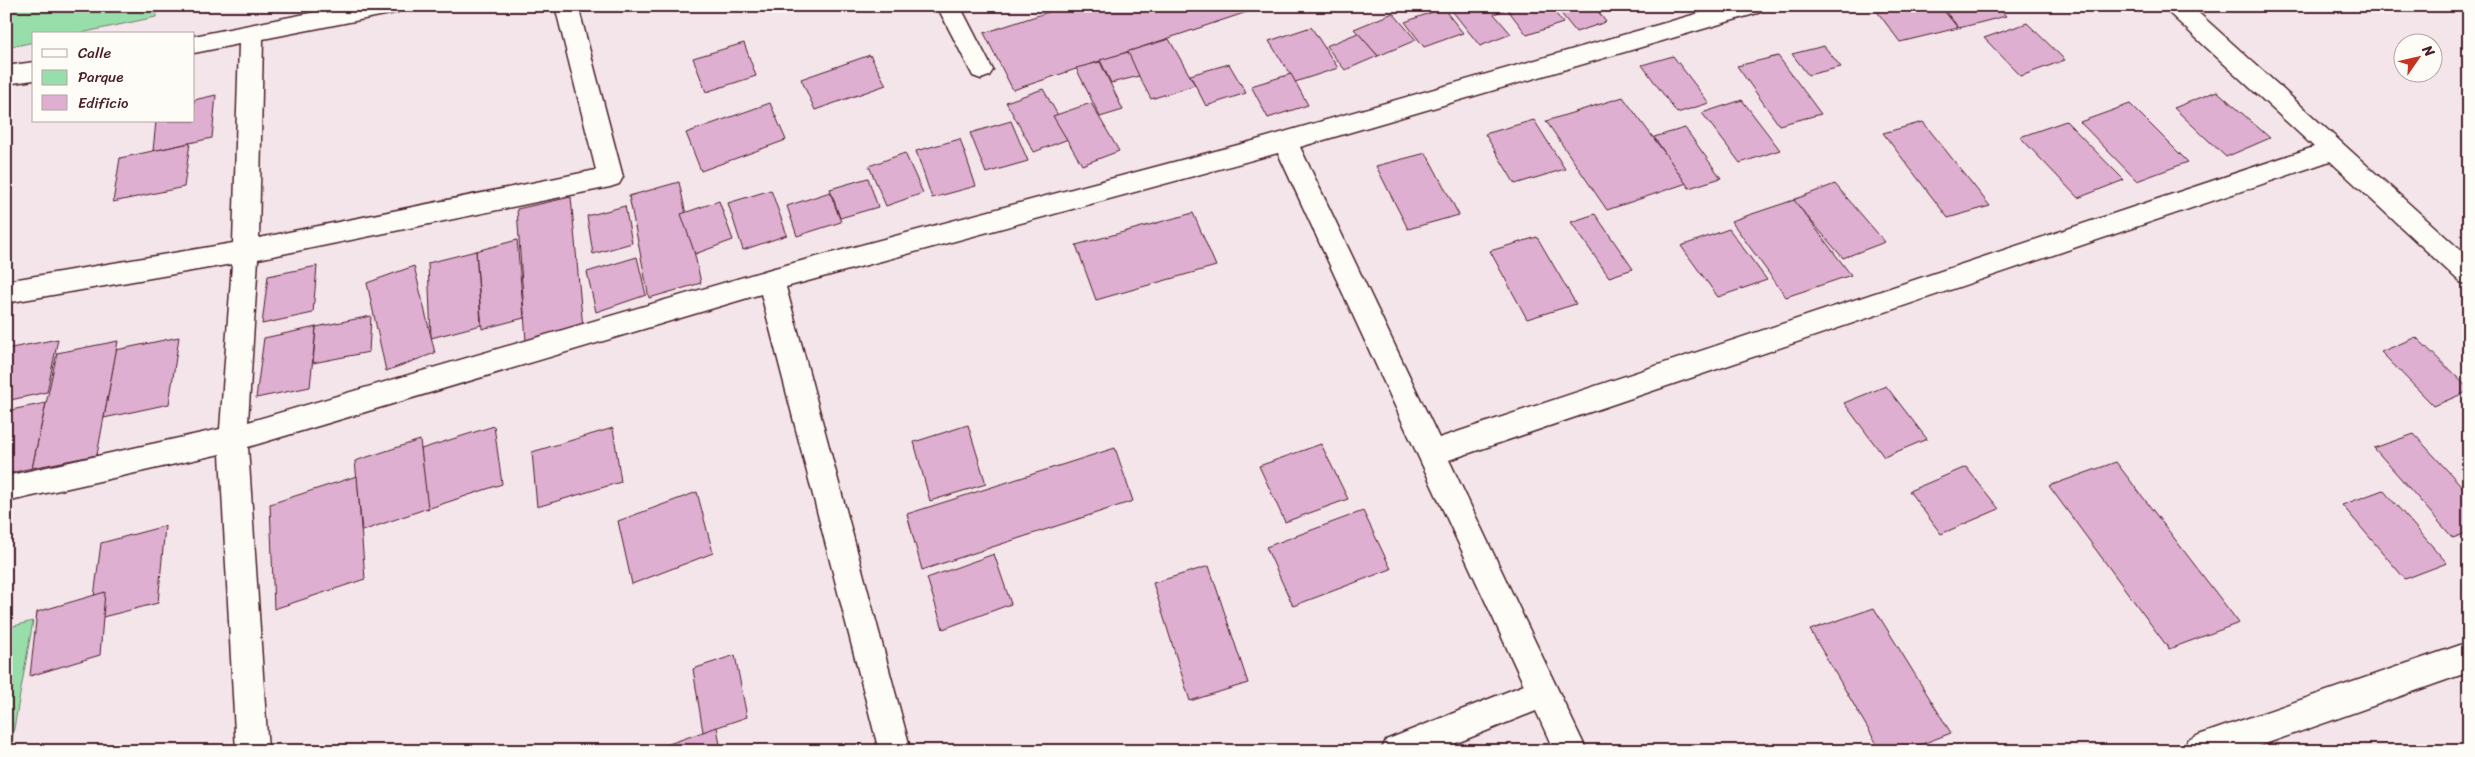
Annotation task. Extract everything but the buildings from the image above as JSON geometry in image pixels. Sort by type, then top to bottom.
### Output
[{"type":"street","points":[[195,44],[251,35],[390,6]]},
{"type":"street","points":[[6,292],[246,250],[610,177],[566,6]]},
{"type":"street","points":[[948,6],[981,70]]},
{"type":"street","points":[[6,489],[233,439],[771,280],[1285,142],[1753,6]]},
{"type":"street","points":[[2187,9],[2334,150],[2469,274]]},
{"type":"street","points":[[251,35],[246,250],[233,439],[252,751]]},
{"type":"street","points":[[6,75],[32,70]]},
{"type":"street","points":[[1285,142],[1571,751]]},
{"type":"street","points":[[1432,453],[2334,150]]},
{"type":"street","points":[[771,280],[895,751]]},
{"type":"street","points":[[2199,751],[2469,657]]},
{"type":"street","points":[[1397,751],[1544,692]]},
{"type":"green space","points":[[6,6],[157,6],[156,17],[85,32],[32,32],[32,42],[6,48]]},
{"type":"green space","points":[[33,621],[10,751],[6,751],[6,628]]}]
